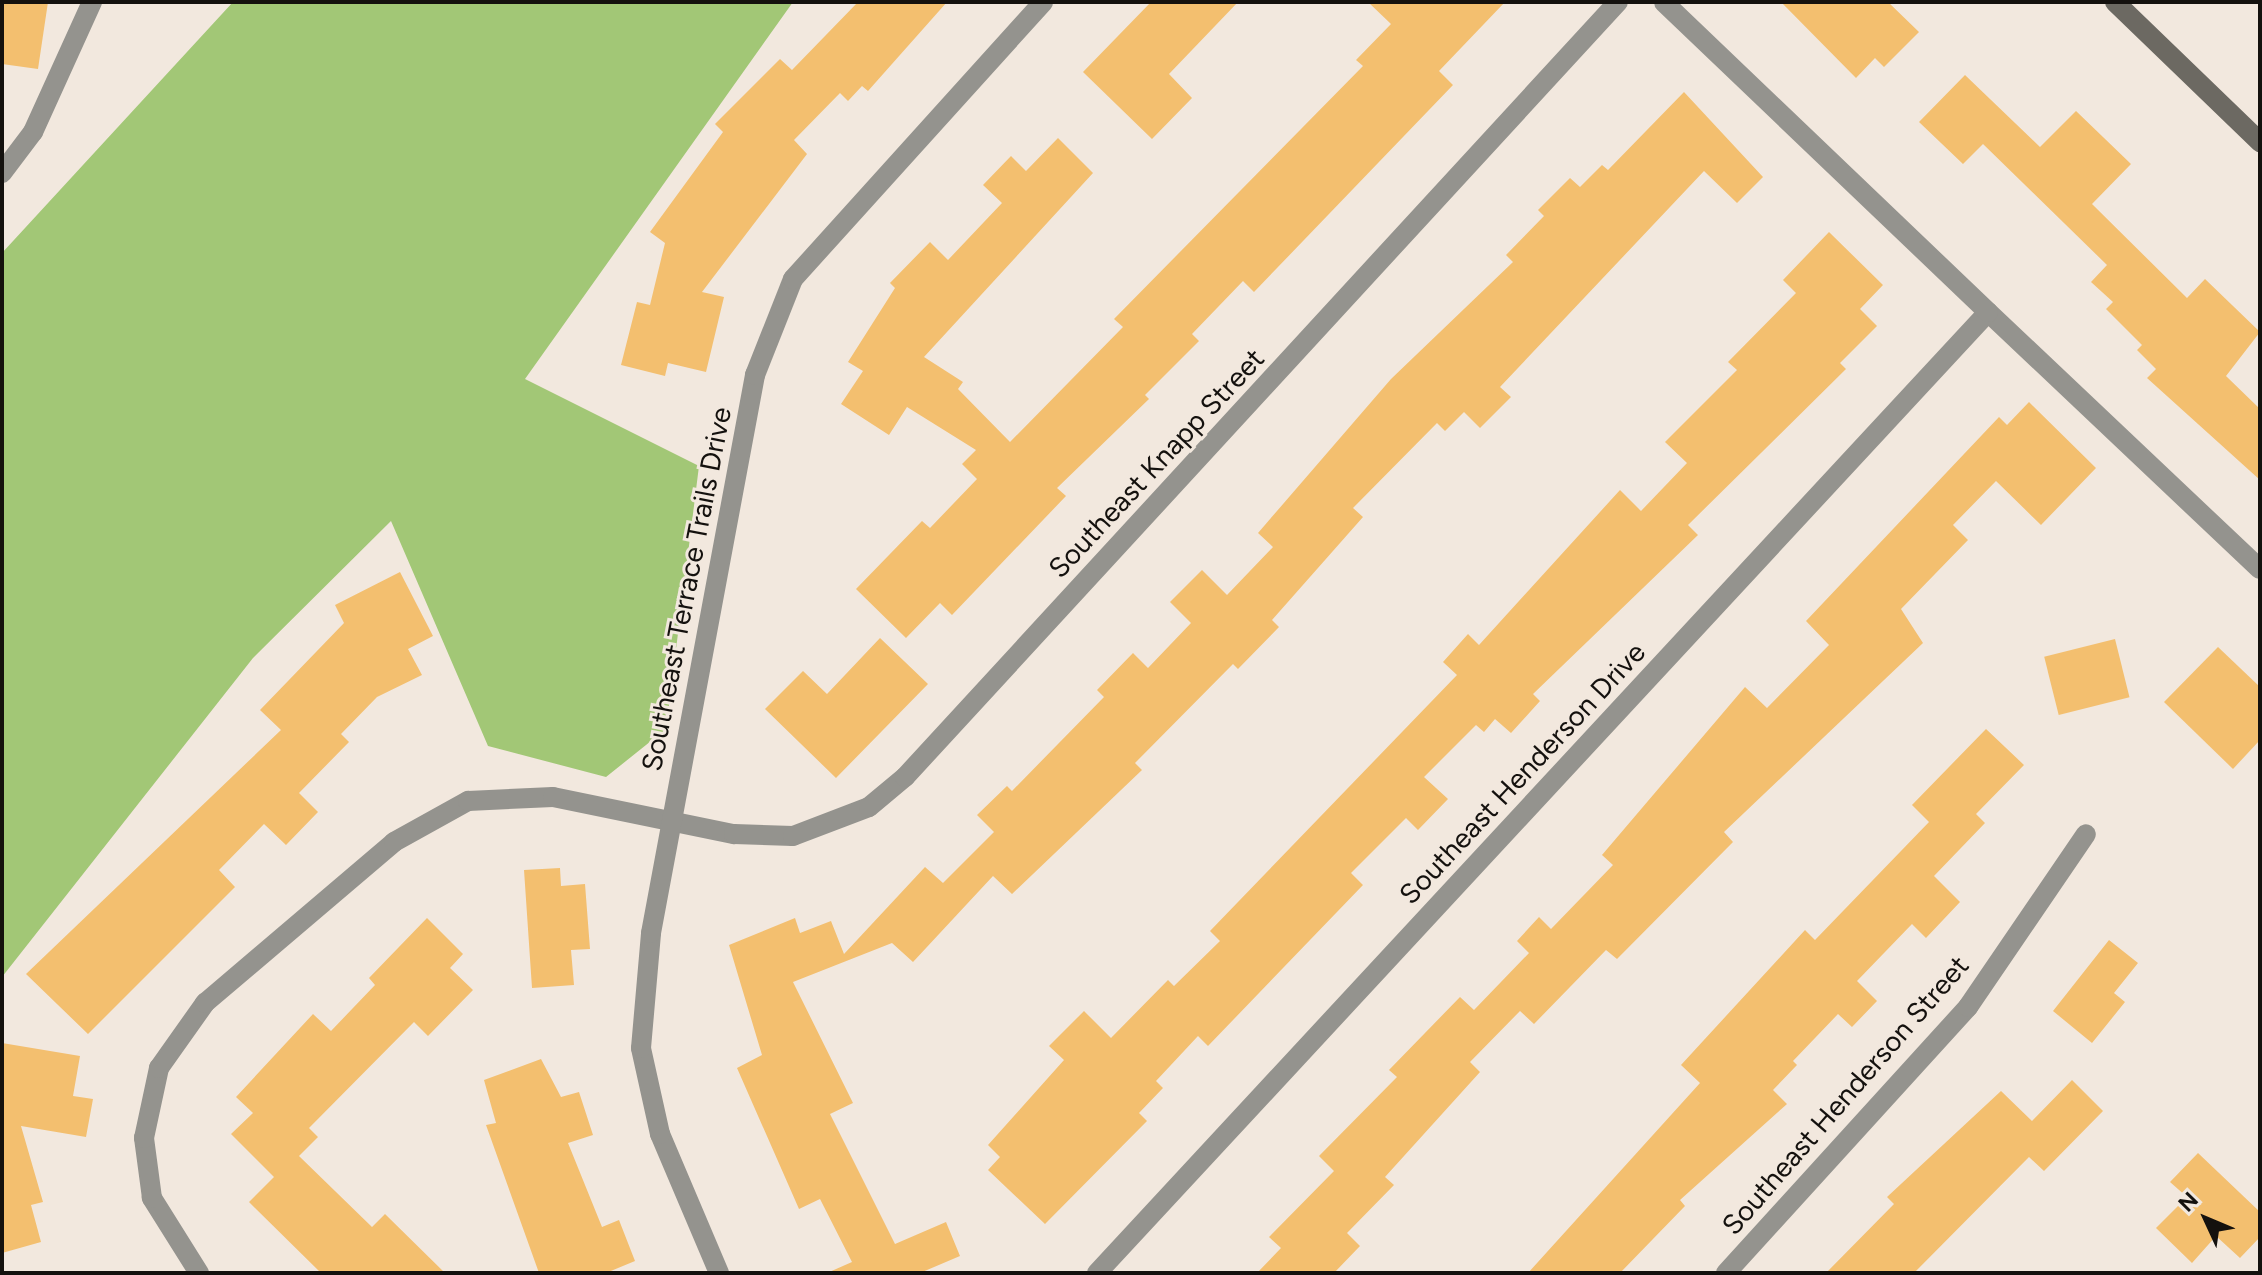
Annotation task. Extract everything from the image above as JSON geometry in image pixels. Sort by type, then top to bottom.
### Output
[{"type":"main road","points":[[2115,2],[2260,142]]},
{"type":"street","points":[[2,173],[33,132],[92,2]]},
{"type":"street","name":"Southeast Terrace Trails Drive","points":[[719,1273],[660,1134],[641,1048],[651,933],[755,375],[793,279],[1043,2]]},
{"type":"street","name":"Southeast Knapp Street","points":[[199,1273],[152,1198],[144,1138],[159,1068],[205,1003],[394,842],[447,809],[508,794],[671,823],[793,836],[869,807],[905,777],[1618,2]]},
{"type":"street","points":[[1664,2],[2260,569]]},
{"type":"street","name":"Southeast Henderson Drive","points":[[1097,1273],[1988,312]]},
{"type":"street","name":"Southeast Henderson Street","points":[[1726,1273],[1968,1007],[2086,834]]},
{"type":"green space","points":[[233,2],[793,2],[525,379],[699,466],[666,729],[606,777],[488,746],[391,521],[253,658],[2,977],[2,253]]},
{"type":"building","points":[[2,2],[48,2],[38,69],[2,64]]},
{"type":"building","points":[[858,2],[947,2],[868,91],[862,86],[848,101],[840,93],[794,140],[807,154],[702,292],[724,297],[706,372],[668,363],[665,376],[621,365],[637,302],[650,305],[665,243],[650,232],[723,132],[715,124],[780,59],[792,70]]},
{"type":"building","points":[[1151,2],[1238,2],[1169,74],[1192,98],[1152,139],[1083,72]]},
{"type":"building","points":[[1368,2],[1505,2],[1439,71],[1453,85],[1254,292],[1243,281],[1192,334],[1199,341],[1145,395],[1149,399],[1057,488],[1066,496],[952,615],[940,603],[906,638],[856,589],[922,521],[930,528],[977,479],[962,464],[976,450],[907,407],[889,435],[841,404],[863,371],[848,362],[895,288],[890,283],[930,242],[948,260],[1002,203],[983,185],[1011,156],[1026,171],[1058,138],[1093,173],[924,357],[963,382],[958,389],[1010,442],[1123,327],[1114,319],[1363,66],[1356,60],[1391,24]]},
{"type":"building","points":[[1781,2],[1888,2],[1919,32],[1884,67],[1875,58],[1856,78]]},
{"type":"building","points":[[1965,75],[2040,147],[2076,111],[2131,164],[2092,204],[2187,298],[2205,279],[2260,332],[2226,376],[2260,409],[2260,480],[2147,378],[2156,369],[2137,350],[2142,345],[2106,309],[2113,302],[2091,282],[2107,265],[1983,144],[1963,164],[1919,122]]},
{"type":"building","points":[[1684,92],[1763,177],[1737,203],[1704,171],[1500,387],[1511,397],[1480,428],[1464,412],[1445,431],[1437,423],[1353,508],[1363,517],[1272,620],[1279,627],[1238,669],[1233,664],[1135,763],[1142,770],[1012,894],[993,876],[913,962],[892,943],[793,982],[853,1103],[830,1114],[895,1244],[946,1222],[960,1256],[920,1273],[827,1273],[852,1262],[820,1199],[799,1209],[737,1068],[762,1055],[729,945],[795,918],[800,933],[831,921],[844,954],[925,867],[943,883],[994,832],[977,815],[1007,786],[1012,791],[1104,697],[1097,690],[1133,653],[1148,668],[1191,623],[1170,602],[1202,570],[1227,595],[1273,547],[1258,533],[1391,379],[1513,262],[1506,255],[1544,216],[1538,210],[1570,178],[1580,187],[1602,165],[1608,170]]},
{"type":"building","points":[[1829,232],[1883,285],[1860,309],[1877,326],[1840,363],[1846,369],[1688,525],[1698,535],[1533,694],[1540,701],[1511,733],[1495,719],[1484,732],[1476,725],[1424,777],[1448,799],[1418,830],[1406,818],[1351,873],[1363,885],[1208,1046],[1198,1036],[1156,1081],[1163,1088],[1139,1113],[1147,1121],[1045,1224],[988,1170],[1000,1157],[988,1145],[1064,1060],[1049,1046],[1084,1011],[1111,1038],[1168,980],[1174,986],[1220,941],[1210,931],[1457,675],[1443,662],[1468,634],[1479,645],[1620,490],[1641,511],[1687,463],[1665,442],[1737,370],[1728,362],[1796,293],[1783,280]]},
{"type":"building","points":[[2029,402],[2096,468],[2041,525],[1996,481],[1953,525],[1968,540],[1901,609],[1923,643],[1724,832],[1733,842],[1617,959],[1606,950],[1534,1024],[1520,1011],[1470,1062],[1480,1072],[1385,1177],[1394,1185],[1347,1233],[1360,1246],[1334,1273],[1257,1273],[1281,1248],[1269,1237],[1334,1171],[1319,1156],[1397,1077],[1389,1070],[1460,997],[1474,1010],[1529,953],[1517,941],[1539,917],[1551,929],[1613,865],[1602,855],[1745,687],[1767,708],[1829,645],[1806,621],[1999,417],[2007,425]]},
{"type":"building","points":[[400,572],[433,636],[408,649],[422,675],[377,697],[341,734],[349,742],[299,793],[318,812],[286,845],[264,824],[219,870],[235,887],[88,1034],[26,974],[281,730],[260,710],[344,623],[335,605]]},
{"type":"building","points":[[880,638],[928,684],[836,778],[765,709],[803,671],[827,694]]},
{"type":"building","points":[[2115,639],[2130,697],[2059,715],[2044,657]]},
{"type":"building","points":[[2218,647],[2260,687],[2260,740],[2233,769],[2164,702]]},
{"type":"building","points":[[1986,729],[2024,765],[1976,814],[1985,823],[1934,876],[1960,902],[1926,938],[1912,924],[1857,981],[1877,1001],[1852,1027],[1838,1014],[1793,1061],[1797,1065],[1773,1090],[1787,1104],[1680,1200],[1685,1206],[1620,1273],[1528,1273],[1700,1083],[1681,1065],[1805,930],[1815,940],[1929,822],[1912,805]]},
{"type":"building","points":[[560,868],[561,886],[585,884],[590,949],[571,950],[574,985],[532,988],[524,870]]},
{"type":"building","points":[[427,918],[463,954],[450,968],[473,990],[428,1036],[414,1022],[309,1128],[318,1137],[299,1156],[372,1227],[385,1214],[445,1273],[321,1273],[249,1202],[274,1177],[231,1134],[253,1113],[236,1097],[313,1014],[331,1031],[375,985],[369,978]]},
{"type":"building","points":[[2109,940],[2138,963],[2114,993],[2125,1002],[2092,1043],[2053,1011]]},
{"type":"building","points":[[2,1043],[80,1056],[73,1096],[93,1099],[86,1137],[21,1126],[43,1202],[31,1205],[41,1242],[2,1253]]},
{"type":"building","points":[[541,1059],[561,1097],[579,1092],[593,1135],[568,1143],[602,1227],[619,1220],[635,1261],[606,1273],[539,1273],[486,1125],[496,1123],[484,1080]]},
{"type":"building","points":[[2072,1080],[2103,1111],[2044,1171],[2029,1157],[1914,1273],[1826,1273],[1894,1204],[1887,1197],[2001,1091],[2032,1121]]},
{"type":"building","points":[[2198,1153],[2260,1212],[2260,1237],[2240,1258],[2216,1236],[2192,1263],[2156,1228],[2187,1197],[2170,1182]]}]
